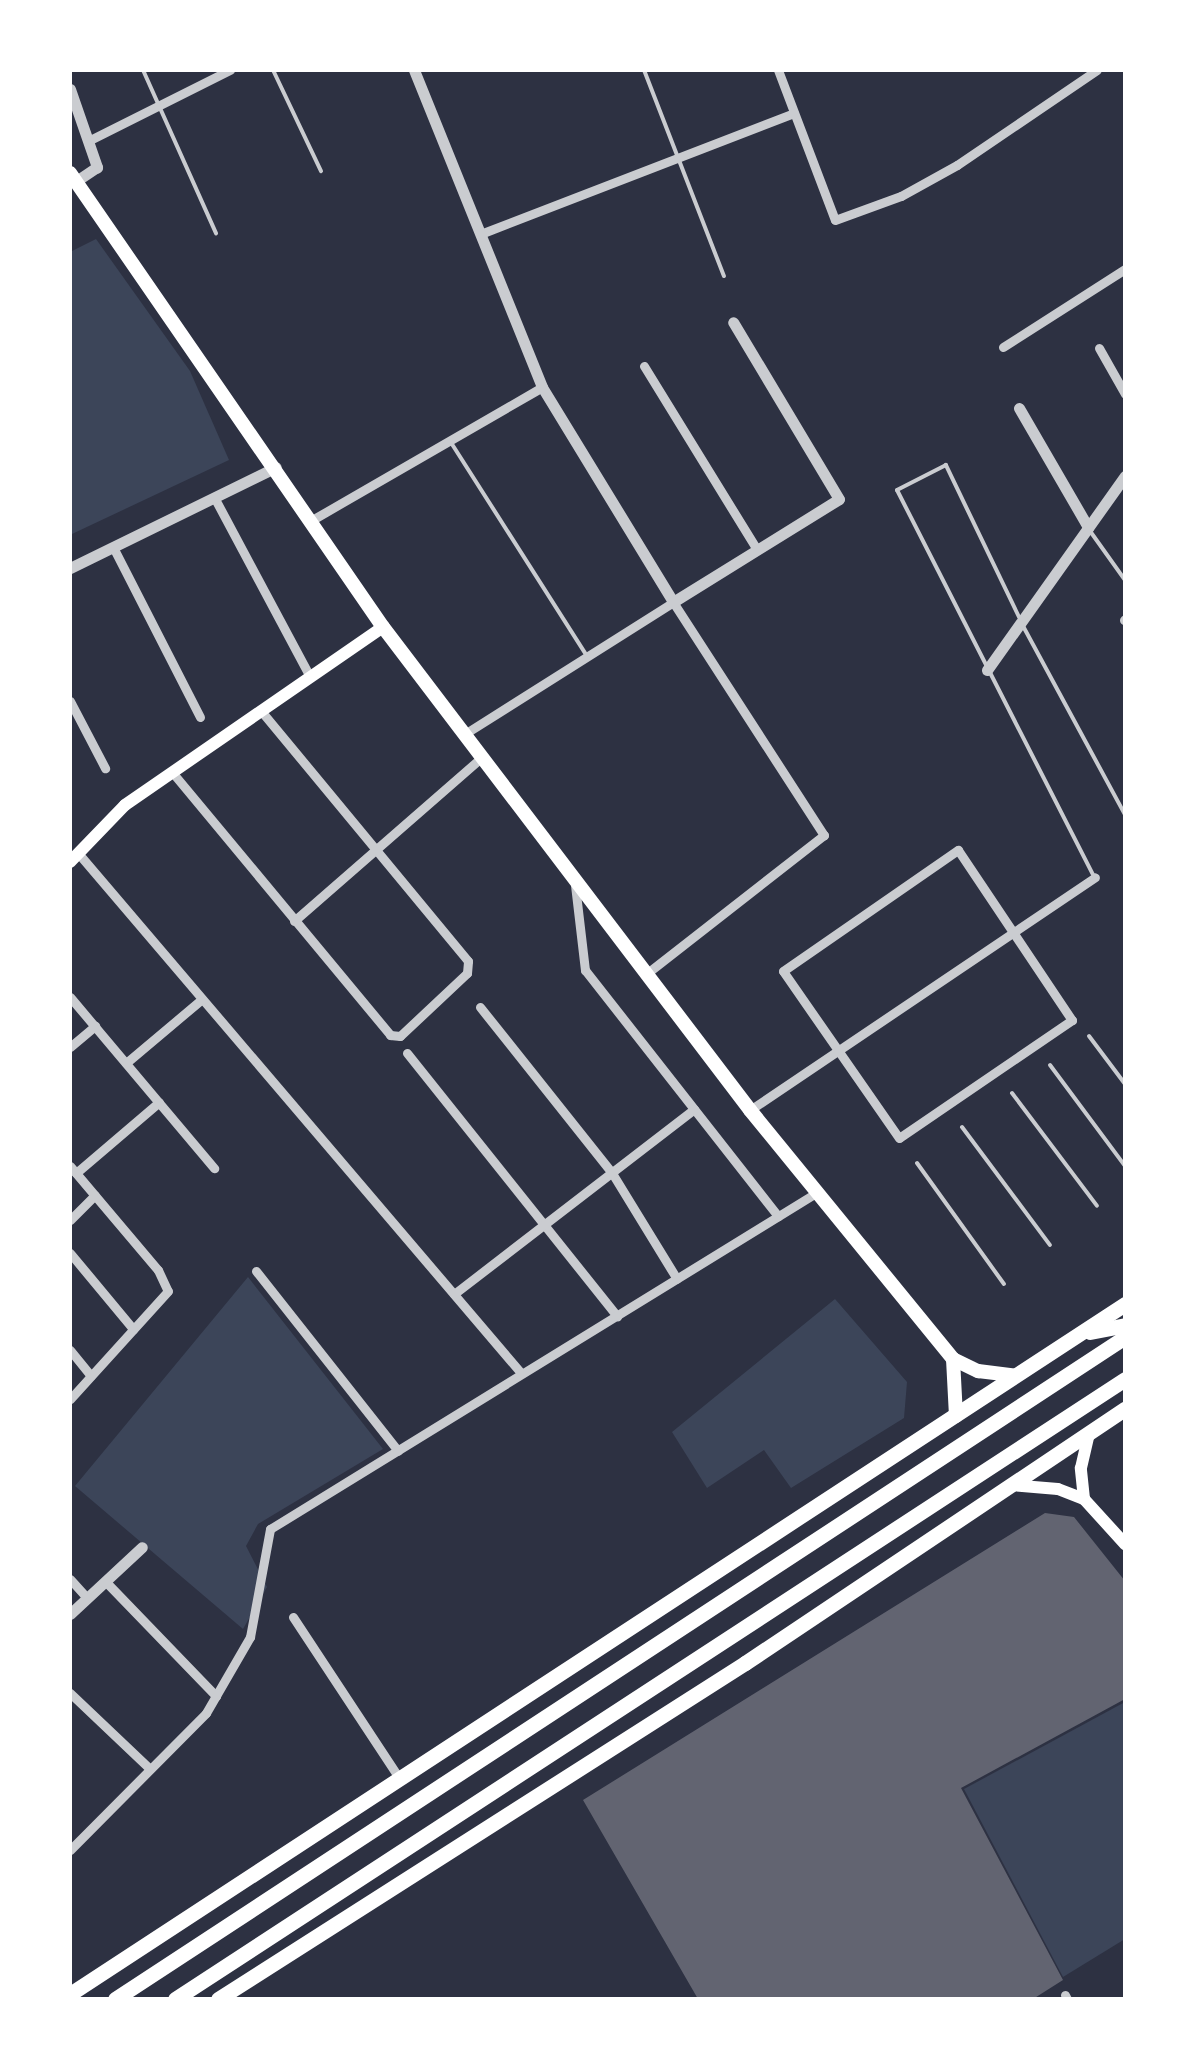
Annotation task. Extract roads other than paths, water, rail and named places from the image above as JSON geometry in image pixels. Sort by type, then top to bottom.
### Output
[{"type":"highway","points":[[70,1994],[1125,1304]]},
{"type":"highway","points":[[1079,1334],[1125,1326]]},
{"type":"highway","points":[[115,1999],[1125,1337]]},
{"type":"highway","points":[[175,1999],[1125,1379]]},
{"type":"highway","points":[[1053,1457],[1089,1403]]},
{"type":"highway","points":[[218,1999],[1125,1409]]},
{"type":"main road","points":[[73,177],[383,627],[750,1110],[953,1359],[978,1371],[1016,1376]]},
{"type":"main road","points":[[74,858],[125,804],[383,627]]},
{"type":"main road","points":[[953,1359],[956,1416]]},
{"type":"main road","points":[[1084,1499],[1081,1468],[1090,1433]]},
{"type":"main road","points":[[1010,1486],[1058,1489],[1084,1499],[1125,1544]]},
{"type":"street","points":[[88,141],[230,70]]},
{"type":"street","points":[[414,70],[542,387],[673,602],[824,835],[646,974]]},
{"type":"street","points":[[778,70],[835,220],[900,196],[957,164],[1097,70]]},
{"type":"street","points":[[70,88],[97,167],[73,177]]},
{"type":"street","points":[[483,234],[794,113]]},
{"type":"street","points":[[1003,346],[1125,269]]},
{"type":"street","points":[[462,735],[840,499],[733,322]]},
{"type":"street","points":[[1098,348],[1125,394]]},
{"type":"street","points":[[644,366],[757,550]]},
{"type":"street","points":[[312,520],[542,387]]},
{"type":"street","points":[[1020,408],[1088,526]]},
{"type":"street","points":[[71,566],[276,467]]},
{"type":"street","points":[[986,670],[1125,476]]},
{"type":"street","points":[[214,497],[310,676]]},
{"type":"street","points":[[113,547],[200,717]]},
{"type":"street","points":[[70,701],[105,768]]},
{"type":"street","points":[[172,772],[390,1035],[400,1036],[467,973],[468,961],[260,710]]},
{"type":"street","points":[[294,921],[480,759]]},
{"type":"street","points":[[958,850],[1072,1020],[899,1138],[838,1050],[782,971],[958,850]]},
{"type":"street","points":[[74,858],[202,998],[521,1373]]},
{"type":"street","points":[[750,1110],[1094,877]]},
{"type":"street","points":[[576,885],[584,970],[778,1216]]},
{"type":"street","points":[[70,997],[214,1168]]},
{"type":"street","points":[[126,1063],[202,998]]},
{"type":"street","points":[[480,1007],[612,1172],[676,1279]]},
{"type":"street","points":[[70,1047],[94,1026]]},
{"type":"street","points":[[407,1053],[548,1222],[617,1316]]},
{"type":"street","points":[[70,1399],[168,1292],[158,1270],[73,1169],[159,1102]]},
{"type":"street","points":[[454,1294],[694,1109]]},
{"type":"street","points":[[70,1850],[216,1696],[250,1637],[270,1530],[816,1193]]},
{"type":"street","points":[[70,1220],[94,1195]]},
{"type":"street","points":[[70,1253],[133,1330]]},
{"type":"street","points":[[256,1270],[398,1451]]},
{"type":"street","points":[[70,1350],[91,1376]]},
{"type":"street","points":[[70,1614],[142,1547]]},
{"type":"street","points":[[70,1580],[87,1598]]},
{"type":"street","points":[[105,1582],[216,1696]]},
{"type":"street","points":[[293,1617],[399,1778]]},
{"type":"street","points":[[70,1693],[150,1769]]},
{"type":"lane","points":[[143,70],[216,233]]},
{"type":"lane","points":[[274,70],[320,171]]},
{"type":"lane","points":[[644,70],[724,276]]},
{"type":"lane","points":[[450,441],[587,656]]},
{"type":"lane","points":[[1094,877],[897,490],[946,465],[1021,622],[1125,815]]},
{"type":"lane","points":[[1088,526],[1125,580]]},
{"type":"lane","points":[[1089,1036],[1125,1084]]},
{"type":"lane","points":[[1050,1065],[1125,1166]]},
{"type":"lane","points":[[1012,1094],[1096,1206]]},
{"type":"lane","points":[[962,1127],[1050,1245]]},
{"type":"lane","points":[[918,1163],[1004,1284]]}]
